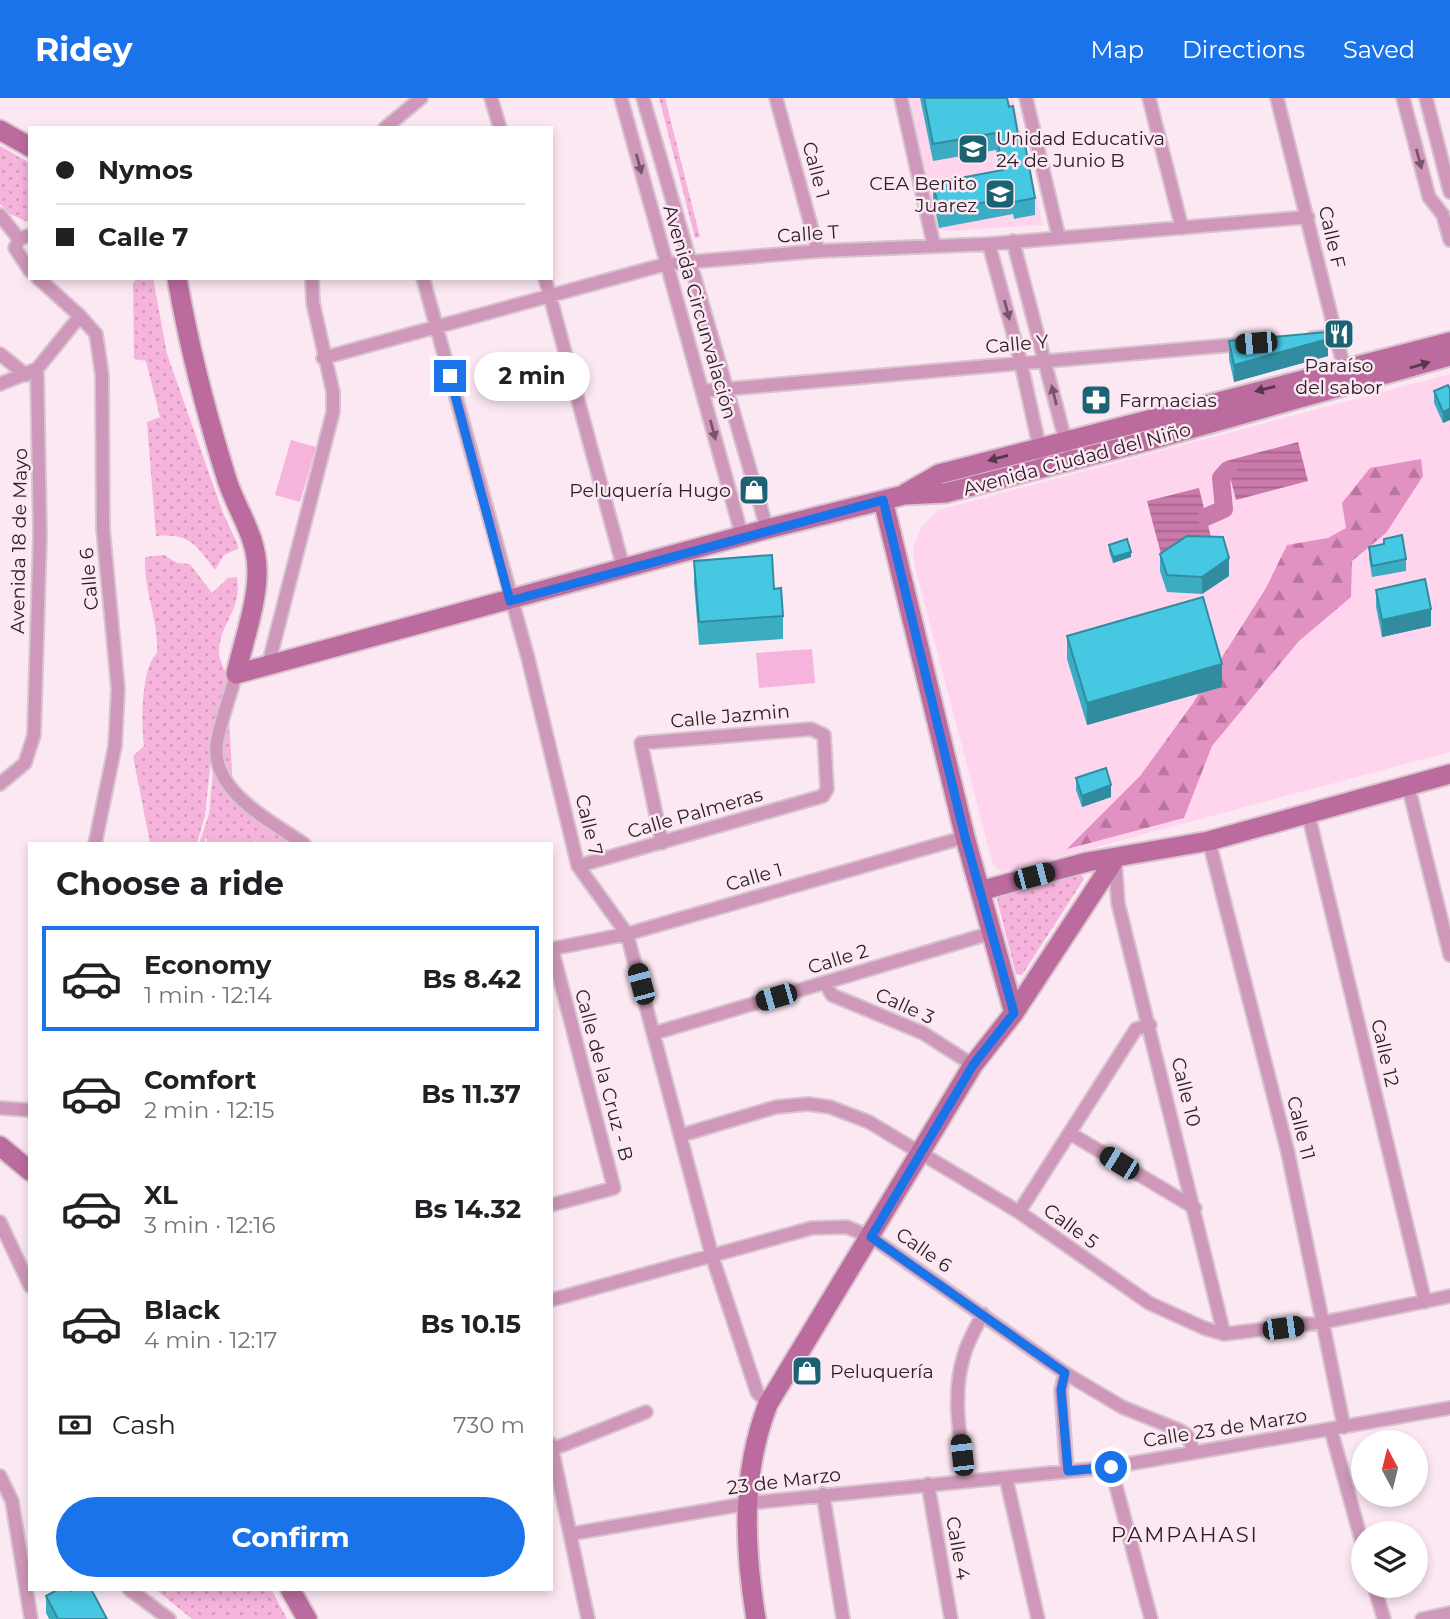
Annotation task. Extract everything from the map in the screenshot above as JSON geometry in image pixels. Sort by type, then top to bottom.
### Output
[{"type":"main road","points":[[0,130],[28,146]]},
{"type":"main road","points":[[177,280],[190,352],[210,426],[231,491],[255,542],[257,582],[236,674]]},
{"type":"main road","name":"Avenida Ciudad del Niño","points":[[236,674],[768,529],[904,495],[944,494],[1070,461],[1346,377],[1450,342]]},
{"type":"main road","name":"Avenida Ciudad del Niño","points":[[904,495],[939,474],[1039,447],[1450,356]]},
{"type":"main road","points":[[883,500],[965,837],[1014,1013]]},
{"type":"main road","points":[[980,891],[1087,862],[1209,841],[1450,774]]},
{"type":"main road","points":[[757,1619],[748,1569],[748,1485],[753,1451],[768,1404],[973,1065],[1014,1013],[1115,859]]},
{"type":"main road","points":[[0,1146],[28,1169]]},
{"type":"main road","points":[[291,1591],[307,1619]]},
{"type":"street","points":[[387,126],[421,98]]},
{"type":"street","points":[[491,98],[499,126]]},
{"type":"street","name":"Avenida Circunvalación","points":[[621,98],[742,536]]},
{"type":"street","name":"Avenida Circunvalación","points":[[643,98],[725,389],[768,529]]},
{"type":"street","name":"Calle 1","points":[[776,98],[818,251]]},
{"type":"street","points":[[901,98],[934,246]]},
{"type":"street","points":[[1026,98],[1059,238]]},
{"type":"street","points":[[1149,98],[1182,228]]},
{"type":"street","name":"Calle F","points":[[1276,98],[1346,377]]},
{"type":"street","points":[[1403,98],[1429,197],[1446,219]]},
{"type":"street","points":[[1426,98],[1450,192]]},
{"type":"street","points":[[1450,199],[1446,219],[1450,240]]},
{"type":"street","points":[[0,215],[24,237],[15,248],[28,268]]},
{"type":"street","name":"Calle T","points":[[323,358],[666,264],[818,251],[989,244],[1308,217]]},
{"type":"street","points":[[1013,241],[1070,461]]},
{"type":"street","points":[[989,244],[1021,363],[1044,468]]},
{"type":"street","name":"Calle 6","points":[[40,280],[96,334],[102,374],[103,529],[118,690],[115,746],[95,842]]},
{"type":"street","points":[[268,666],[333,412],[333,392],[323,358],[312,280]]},
{"type":"street","name":"Calle 7","points":[[424,280],[510,601],[528,658],[578,866],[627,934],[712,1256],[757,1392],[768,1404]]},
{"type":"street","points":[[546,280],[624,570]]},
{"type":"street","points":[[0,384],[32,372],[80,316]]},
{"type":"street","points":[[1294,340],[1335,336]]},
{"type":"street","name":"Calle Y","points":[[703,391],[1253,343]]},
{"type":"street","points":[[2,357],[32,372]]},
{"type":"street","name":"Avenida 18 de Mayo","points":[[0,784],[25,763],[34,735],[40,535],[32,372]]},
{"type":"street","points":[[236,674],[216,745],[220,767],[230,787],[250,808],[301,842]]},
{"type":"street","name":"Calle Jazmin","points":[[662,843],[640,743],[811,729],[821,732],[827,741],[827,789],[823,796]]},
{"type":"street","points":[[1408,785],[1450,955]]},
{"type":"street","name":"Calle Palmeras","points":[[578,866],[823,796]]},
{"type":"street","name":"Calle 12","points":[[1308,813],[1425,1302]]},
{"type":"street","name":"Calle 1","points":[[553,949],[627,934],[965,837]]},
{"type":"street","name":"Calle 11","points":[[1209,841],[1288,1153],[1325,1322],[1344,1427]]},
{"type":"street","name":"Calle 10","points":[[1115,859],[1118,903],[1224,1334]]},
{"type":"street","name":"Calle 2","points":[[654,1033],[991,933]]},
{"type":"street","name":"Calle de la Cruz - B","points":[[553,957],[614,1188],[553,1204]]},
{"type":"street","name":"Calle 3","points":[[825,983],[832,995],[923,1033],[973,1065]]},
{"type":"street","points":[[1019,1212],[1136,1029],[1150,1025]]},
{"type":"street","name":"Calle 5","points":[[682,1135],[753,1112],[808,1104],[830,1107],[869,1122],[1019,1212],[1149,1303],[1224,1334],[1325,1322],[1450,1296]]},
{"type":"street","points":[[0,1108],[28,1110]]},
{"type":"street","points":[[1071,1134],[1195,1208]]},
{"type":"street","points":[[0,1222],[28,1282]]},
{"type":"street","name":"Calle 6","points":[[553,1299],[830,1225],[847,1227],[871,1237],[1065,1373],[1122,1408],[1187,1435],[1194,1452]]},
{"type":"street","points":[[965,1481],[957,1404],[958,1381],[964,1354],[982,1314]]},
{"type":"street","points":[[1065,1373],[1061,1390],[1068,1471]]},
{"type":"street","name":"Calle 23 de Marzo","points":[[1006,1478],[1111,1467],[1450,1408]]},
{"type":"street","points":[[553,1447],[646,1412]]},
{"type":"street","points":[[1331,1430],[1356,1521]]},
{"type":"street","points":[[553,1452],[588,1619]]},
{"type":"street","points":[[1111,1467],[1150,1619]]},
{"type":"street","points":[[0,1476],[6,1503],[25,1541],[28,1580]]},
{"type":"street","points":[[1006,1478],[1038,1619]]},
{"type":"street","name":"23 de Marzo","points":[[570,1534],[750,1503],[1006,1478]]},
{"type":"street","name":"Calle 4","points":[[928,1485],[951,1619]]},
{"type":"street","points":[[823,1494],[843,1619]]},
{"type":"street","points":[[29,1591],[31,1619]]},
{"type":"street","points":[[132,1591],[169,1619]]},
{"type":"street","points":[[1378,1598],[1384,1619]]},
{"type":"street","points":[[1422,1619],[1450,1613]]},
{"type":"shaded area","points":[[659,98],[665,98],[700,237],[695,238]]},
{"type":"shaded area","name":"Unidad Educativa 24 de Junio B","points":[[910,98],[1013,98],[1043,225],[947,231],[938,229]]},
{"type":"shaded area","points":[[0,146],[28,162],[28,222],[10,214],[0,204]]},
{"type":"shaded area","points":[[135,280],[153,280],[167,354],[223,513],[238,545],[238,549],[224,555],[215,570],[191,542],[177,537],[156,536],[147,422],[160,417],[146,361],[134,359],[133,283]]},
{"type":"shaded area","points":[[1450,374],[1450,752],[1003,872],[993,865],[914,563],[914,544],[923,525],[938,510]]},
{"type":"shaded area","points":[[291,440],[316,447],[300,502],[275,495]]},
{"type":"shaded area","points":[[1298,442],[1308,481],[1236,500],[1226,461]]},
{"type":"shaded area","points":[[1199,488],[1213,545],[1162,558],[1147,501]]},
{"type":"shaded area","points":[[164,555],[177,563],[190,564],[212,593],[228,578],[237,577],[238,589],[234,608],[223,632],[219,651],[230,682],[214,729],[205,816],[197,842],[150,842],[133,756],[144,746],[145,683],[157,653],[145,557]]},
{"type":"shaded area","points":[[812,649],[815,683],[759,688],[756,653]]},
{"type":"shaded area","points":[[228,699],[233,788],[252,810],[289,842],[258,842],[253,839],[256,842],[207,842],[206,833],[205,842],[200,842],[209,814],[217,729]]},
{"type":"shaded area","points":[[1080,873],[1084,879],[1022,975],[1016,974],[997,900],[1000,894]]},
{"type":"shaded area","points":[[157,1591],[272,1591],[287,1619],[192,1619]]},
{"type":"green space","points":[[1421,459],[1423,476],[1386,533],[1352,561],[1351,597],[1299,641],[1212,746],[1184,818],[1067,849],[1140,776],[1191,706],[1266,588],[1287,545],[1328,538],[1346,528],[1342,503],[1370,468]]},
{"type":"building","points":[[924,98],[1007,98],[1009,107],[1013,106],[1019,140],[1024,139],[1035,198],[1014,202],[1013,197],[939,211],[933,183],[1003,170],[996,133],[933,144]]},
{"type":"building","points":[[1327,332],[1328,339],[1234,365],[1229,341]]},
{"type":"building","points":[[1448,385],[1450,409],[1443,412],[1434,391]]},
{"type":"building","points":[[1402,535],[1406,559],[1372,566],[1369,547],[1384,544],[1384,539]]},
{"type":"building","points":[[1187,536],[1223,537],[1229,558],[1202,577],[1167,575],[1160,554]]},
{"type":"building","points":[[1127,539],[1131,552],[1113,557],[1109,545]]},
{"type":"building","points":[[772,555],[774,589],[781,588],[783,616],[699,622],[694,561]]},
{"type":"building","points":[[1425,579],[1431,609],[1382,620],[1376,590]]},
{"type":"building","points":[[1203,597],[1222,664],[1087,703],[1067,636]]},
{"type":"building","points":[[1106,768],[1111,785],[1082,796],[1076,778]]},
{"type":"building","points":[[55,1591],[92,1591],[107,1619],[58,1619],[46,1596]]},
{"type":"waterway","points":[[1206,517],[1224,509],[1221,478],[1228,470]]},
{"type":"place","name":"Unidad Educativa 24 de Junio B","points":[[973,149]]},
{"type":"place","name":"CEA Benito Juarez","points":[[1000,194]]},
{"type":"place","name":"Paraíso del sabor","points":[[1339,334]]},
{"type":"place","name":"Farmacias","points":[[1096,400]]},
{"type":"place","name":"Peluquería Hugo","points":[[754,490]]},
{"type":"place","name":"Peluquería","points":[[807,1371]]},
{"type":"district","name":"PAMPAHASI","points":[[1185,1534]]},
{"type":"route","points":[[450,376],[510,601],[883,500],[965,837],[1014,1013],[973,1065],[871,1237],[1065,1373],[1061,1390],[1068,1471],[1111,1467]]}]
